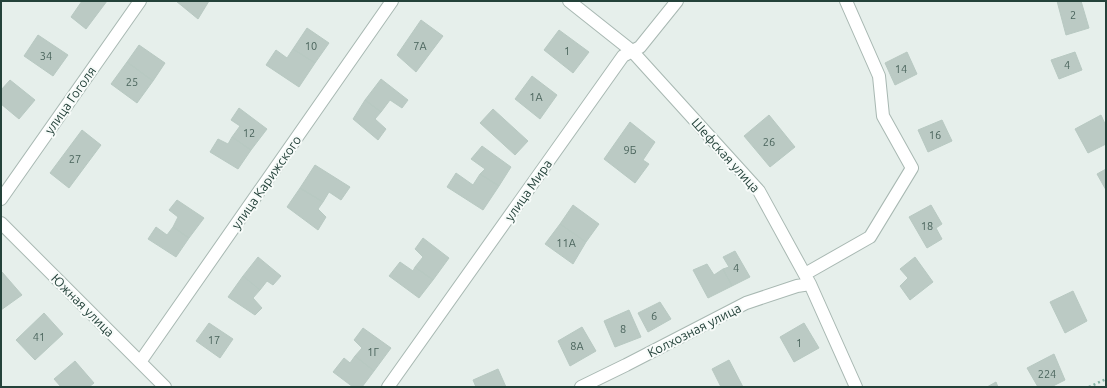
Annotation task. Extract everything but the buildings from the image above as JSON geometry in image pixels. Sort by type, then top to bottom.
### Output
[{"type":"street","name":"улица Гоголя","points":[[1,198],[140,1]]},
{"type":"street","name":"улица Карижского","points":[[140,362],[392,1]]},
{"type":"street","name":"Шефская улица","points":[[569,1],[632,51],[759,190],[807,279],[856,387]]},
{"type":"street","name":"улица Мира","points":[[388,387],[623,56],[640,47],[677,1]]},
{"type":"street","name":"Колхозная улица","points":[[581,387],[746,303],[796,286],[870,237],[912,168],[883,116],[879,76],[846,1]]},
{"type":"street","name":"Южная улица","points":[[1,222],[165,387]]},
{"type":"path","points":[[1089,387],[1106,379]]}]
